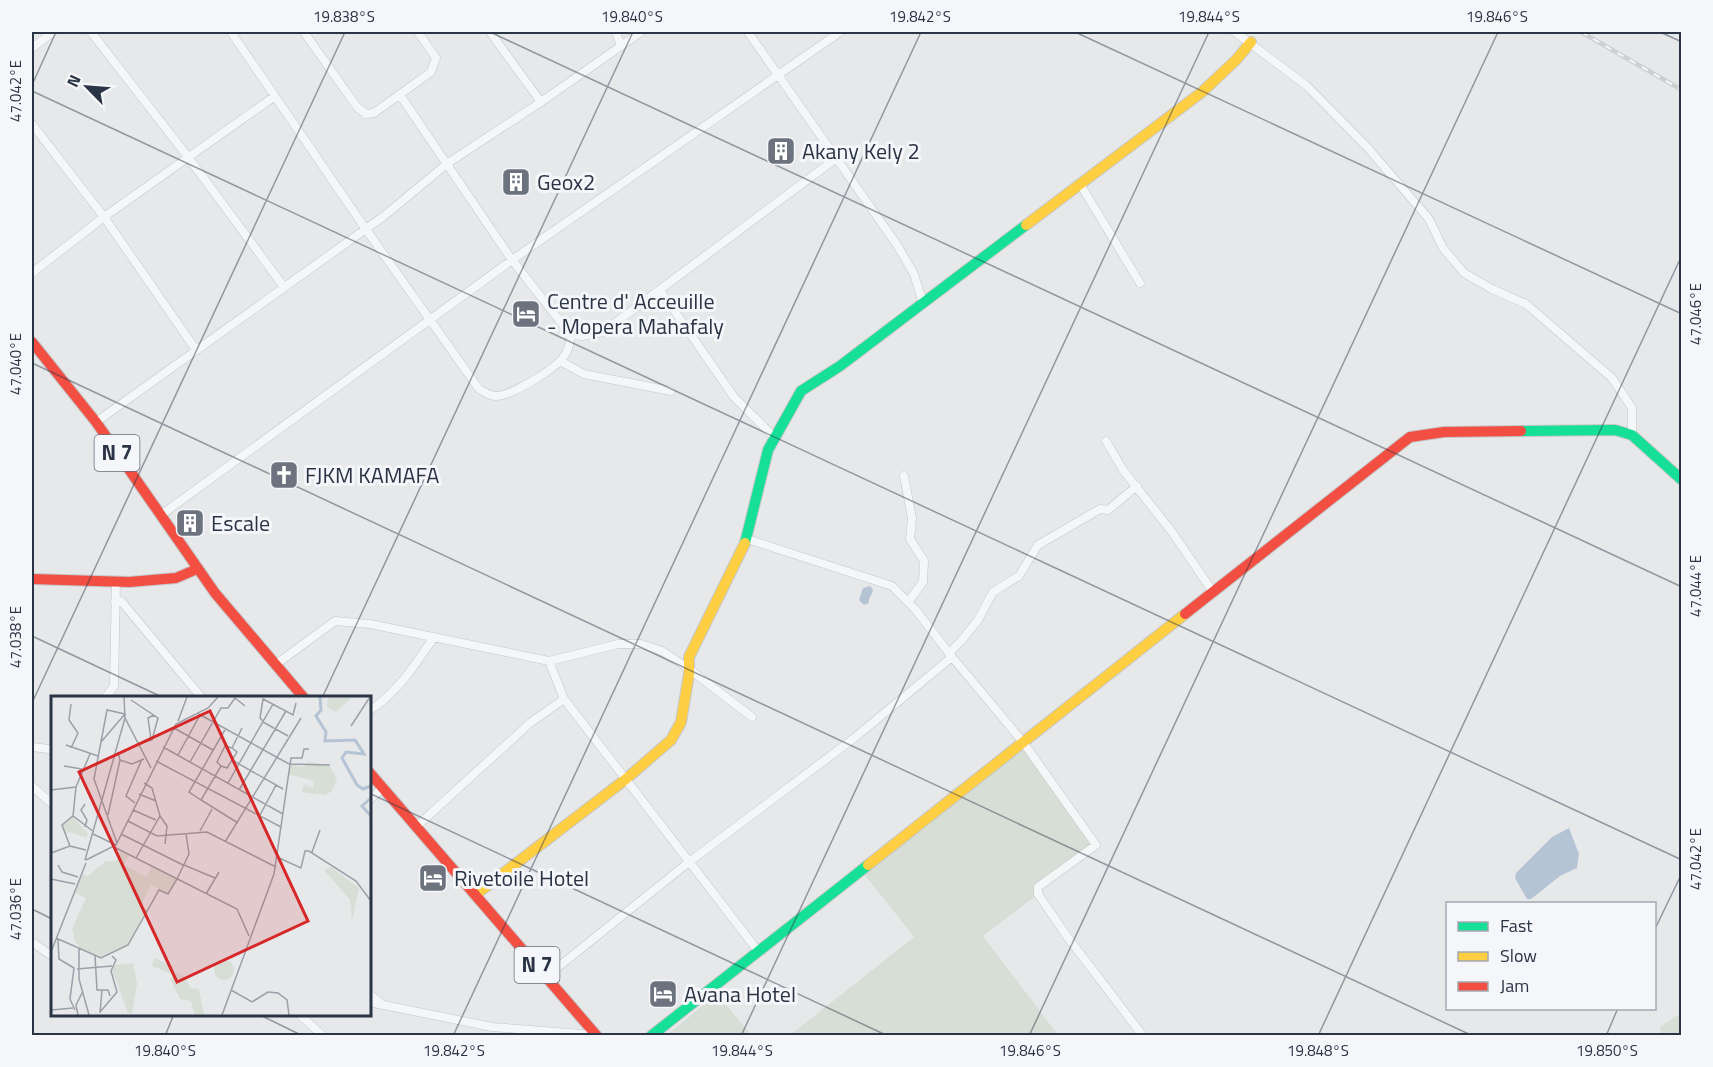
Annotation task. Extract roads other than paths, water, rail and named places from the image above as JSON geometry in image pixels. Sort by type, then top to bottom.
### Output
[{"type":"street","points":[[32,48],[53,32]]},
{"type":"street","points":[[91,32],[188,157],[284,287]]},
{"type":"street","points":[[231,32],[479,389],[490,396],[512,392],[560,361],[566,354],[571,335]]},
{"type":"street","points":[[304,32],[361,111],[366,114],[374,113],[431,72],[436,58],[418,32]]},
{"type":"street","points":[[490,32],[541,102]]},
{"type":"street","points":[[616,32],[621,46]]},
{"type":"street","points":[[96,422],[384,216],[448,163],[641,32]]},
{"type":"street","points":[[748,32],[838,157],[909,265],[923,303]]},
{"type":"street","points":[[160,515],[512,260],[840,32]]},
{"type":"street","points":[[1235,32],[1308,86],[1367,147],[1429,219],[1443,248],[1464,273],[1526,304],[1612,378],[1632,408],[1632,435]]},
{"type":"street","points":[[475,895],[626,779],[671,740],[681,722],[689,657],[747,539],[768,450],[801,391],[840,366],[1146,134],[1202,95],[1237,61],[1251,42]]},
{"type":"street","points":[[400,95],[512,260],[571,335],[584,336],[603,332],[838,157]]},
{"type":"street","points":[[32,273],[104,217],[275,96]]},
{"type":"street","points":[[32,124],[104,217],[196,350]]},
{"type":"street","points":[[1080,184],[1140,283]]},
{"type":"street","points":[[660,290],[734,397],[775,438]]},
{"type":"street","name":"N 7","points":[[32,342],[96,422],[197,569],[302,696]]},
{"type":"street","points":[[560,361],[584,374],[671,391]]},
{"type":"street","points":[[651,1035],[1410,437],[1444,432],[1615,430],[1632,435],[1682,480]]},
{"type":"street","points":[[1106,441],[1123,470],[1172,532],[1213,592]]},
{"type":"street","points":[[904,476],[912,518],[910,539],[924,561],[923,582],[908,602]]},
{"type":"street","points":[[547,976],[689,862],[853,739],[950,655],[978,620],[993,592],[1019,576],[1038,545],[1100,509],[1108,510],[1137,486]]},
{"type":"street","points":[[747,539],[892,586],[908,602],[1023,742],[1096,845],[1038,887],[1038,894],[1066,935],[1143,1035]]},
{"type":"street","points":[[32,579],[116,581],[176,578],[197,569]]},
{"type":"street","points":[[106,696],[114,686],[116,581]]},
{"type":"street","points":[[115,601],[121,601],[200,696]]},
{"type":"street","points":[[275,665],[335,621],[370,624],[549,661],[618,644],[641,644],[662,651],[752,717]]},
{"type":"street","points":[[370,710],[406,678],[434,637]]},
{"type":"street","points":[[549,661],[564,699],[758,951]]},
{"type":"street","points":[[417,826],[530,723],[564,699]]},
{"type":"street","points":[[32,747],[51,750]]},
{"type":"street","name":"N 7","points":[[370,773],[597,1035]]},
{"type":"street","points":[[32,786],[51,803]]},
{"type":"street","points":[[370,800],[383,788]]},
{"type":"street","points":[[32,942],[51,955]]},
{"type":"street","points":[[370,995],[383,1005]]},
{"type":"street","points":[[370,1002],[492,1026],[597,1035]]},
{"type":"street","points":[[301,1016],[324,1035]]},
{"type":"water","points":[[870,586],[873,590],[869,603],[864,605],[859,600],[863,588]]},
{"type":"water","points":[[1569,828],[1579,854],[1577,868],[1560,876],[1531,899],[1527,899],[1515,878],[1516,873],[1552,837]]},
{"type":"railway","points":[[1581,32],[1682,90]]},
{"type":"place","name":"Akany Kely 2","points":[[781,151]]},
{"type":"place","name":"Geox2","points":[[516,182]]},
{"type":"place","name":"Centre d' Acceuille - Mopera Mahafaly","points":[[526,314]]},
{"type":"place","name":"FJKM KAMAFA","points":[[284,475]]},
{"type":"place","name":"Escale","points":[[190,523]]},
{"type":"place","name":"Rivetoile Hotel","points":[[433,878]]},
{"type":"place","name":"Avana Hotel","points":[[663,994]]}]
